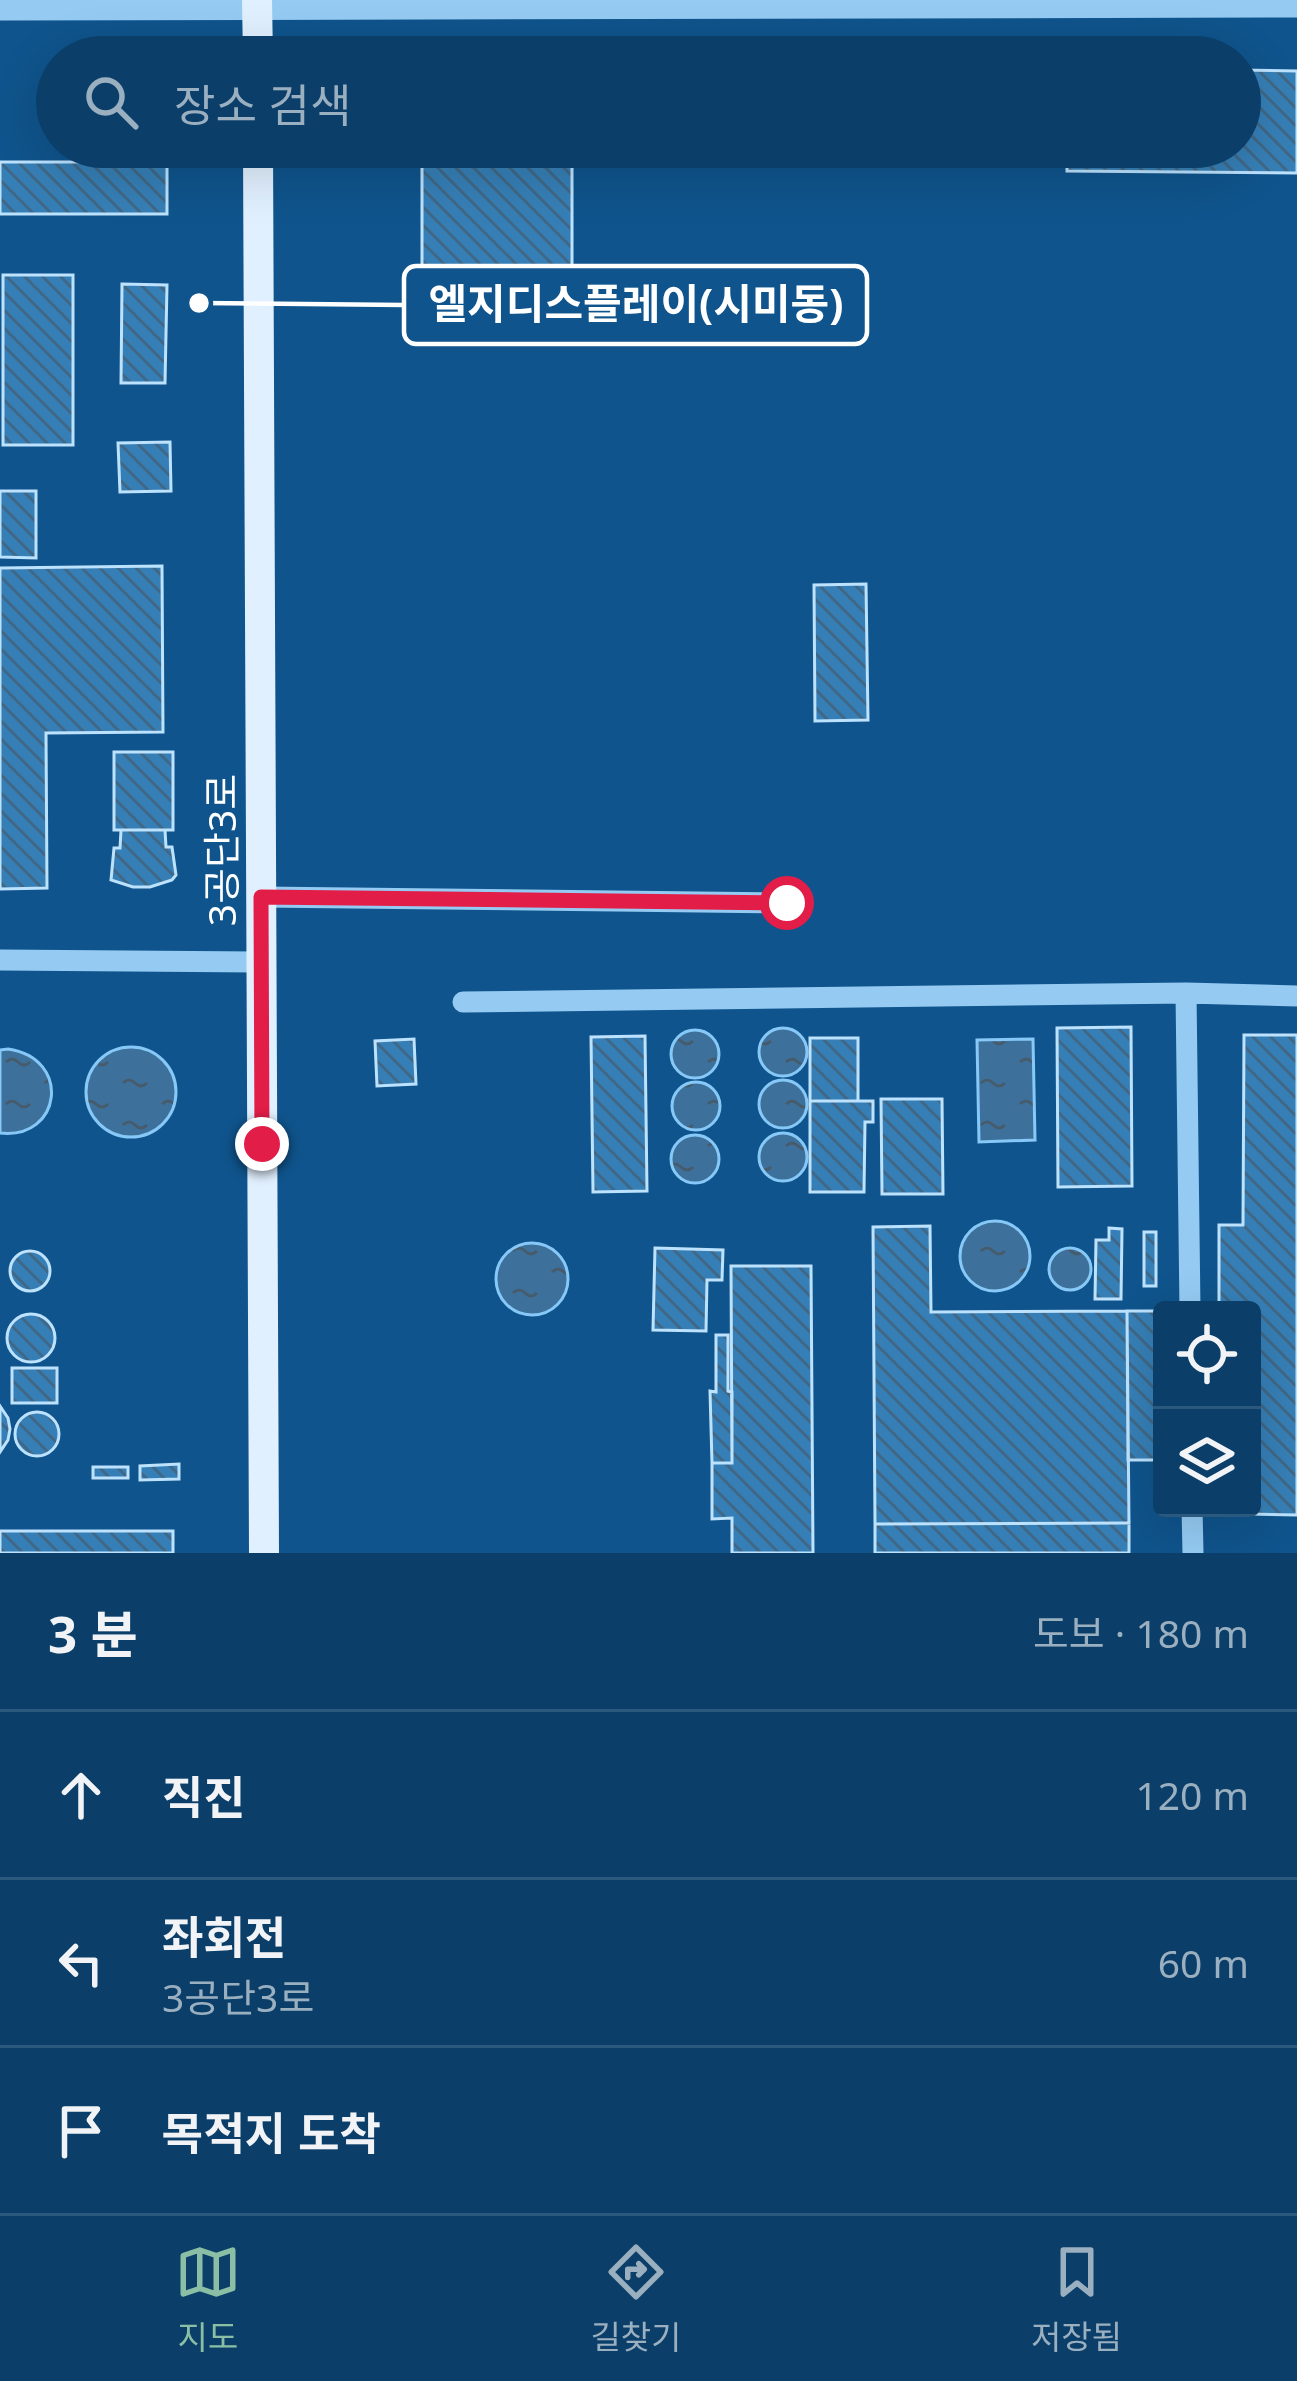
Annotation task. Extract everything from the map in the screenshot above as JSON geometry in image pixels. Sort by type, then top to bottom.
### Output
[{"type":"main road","points":[[258,5],[258,36]]},
{"type":"main road","name":"3공단3로","points":[[258,168],[264,1553]]},
{"type":"street","points":[[0,10],[258,5],[1297,7]]},
{"type":"street","points":[[261,897],[787,903]]},
{"type":"street","points":[[0,960],[262,962]]},
{"type":"street","points":[[1186,993],[1190,1301]]},
{"type":"street","points":[[463,1002],[1186,993],[1297,996]]},
{"type":"street","points":[[1192,1517],[1193,1553]]},
{"type":"water","points":[[783,1028],[800,1035],[807,1052],[800,1069],[783,1076],[766,1069],[759,1052],[766,1035]]},
{"type":"water","points":[[695,1030],[712,1037],[719,1054],[712,1071],[695,1078],[678,1071],[671,1054],[678,1037]]},
{"type":"water","points":[[1033,1039],[1035,1140],[979,1142],[977,1040]]},
{"type":"water","points":[[131,1047],[148,1050],[163,1060],[173,1075],[173,1109],[163,1124],[148,1134],[131,1137],[114,1134],[99,1124],[89,1109],[86,1092],[89,1075],[99,1060],[114,1050]]},
{"type":"water","points":[[0,1050],[29,1055],[42,1067],[50,1081],[51,1097],[47,1112],[36,1124],[21,1132],[0,1133]]},
{"type":"water","points":[[783,1080],[800,1087],[807,1104],[800,1121],[783,1128],[766,1121],[759,1104],[766,1087]]},
{"type":"water","points":[[696,1082],[713,1089],[720,1106],[713,1123],[696,1130],[679,1123],[672,1106],[679,1089]]},
{"type":"water","points":[[783,1133],[800,1140],[807,1157],[800,1174],[783,1181],[766,1174],[759,1157],[766,1140]]},
{"type":"water","points":[[695,1135],[712,1142],[719,1159],[712,1176],[695,1183],[678,1176],[671,1159],[678,1142]]},
{"type":"water","points":[[995,1221],[1020,1231],[1030,1256],[1020,1281],[995,1291],[970,1281],[960,1256],[970,1231]]},
{"type":"water","points":[[532,1243],[557,1254],[568,1279],[557,1304],[532,1315],[507,1304],[496,1279],[507,1254]]},
{"type":"water","points":[[1070,1248],[1085,1254],[1091,1269],[1085,1284],[1070,1290],[1055,1284],[1049,1269],[1055,1254]]},
{"type":"building","points":[[1261,70],[1297,71],[1297,173],[1067,171],[1261,168]]},
{"type":"building","points":[[0,162],[36,162],[36,168],[167,168],[167,214],[0,214]]},
{"type":"building","points":[[422,168],[572,168],[572,316],[422,316]]},
{"type":"building","points":[[3,275],[73,275],[73,445],[3,445]]},
{"type":"building","points":[[122,284],[167,285],[165,383],[121,383]]},
{"type":"building","points":[[170,442],[171,491],[120,492],[118,443]]},
{"type":"building","points":[[0,491],[36,491],[36,558],[0,557]]},
{"type":"building","points":[[162,566],[163,732],[46,733],[47,888],[0,889],[0,568]]},
{"type":"building","points":[[866,584],[868,720],[815,721],[814,585]]},
{"type":"building","points":[[114,752],[173,752],[173,830],[114,830]]},
{"type":"building","points":[[121,830],[165,830],[176,875],[172,880],[133,887],[111,880]]},
{"type":"building","points":[[1131,1027],[1132,1186],[1058,1187],[1057,1028]]},
{"type":"building","points":[[1244,1035],[1297,1035],[1297,1515],[1261,1514],[1261,1301],[1219,1301],[1219,1225],[1243,1225]]},
{"type":"building","points":[[645,1036],[647,1191],[593,1192],[591,1037]]},
{"type":"building","points":[[810,1038],[858,1038],[858,1101],[810,1101]]},
{"type":"building","points":[[414,1039],[416,1084],[377,1086],[375,1041]]},
{"type":"building","points":[[881,1099],[942,1099],[943,1194],[882,1194]]},
{"type":"building","points":[[810,1101],[873,1101],[873,1122],[865,1122],[864,1192],[810,1192]]},
{"type":"building","points":[[930,1226],[931,1312],[1127,1311],[1129,1523],[875,1524],[873,1227]]},
{"type":"building","points":[[1109,1228],[1122,1229],[1121,1299],[1095,1299],[1096,1240],[1109,1240]]},
{"type":"building","points":[[1144,1232],[1156,1232],[1156,1286],[1144,1286]]},
{"type":"building","points":[[655,1248],[723,1250],[722,1280],[707,1280],[706,1331],[653,1330]]},
{"type":"building","points":[[30,1251],[44,1257],[50,1271],[44,1285],[30,1291],[16,1285],[10,1271],[16,1257]]},
{"type":"building","points":[[731,1266],[811,1266],[813,1553],[732,1553],[732,1518],[712,1519],[712,1463],[732,1463]]},
{"type":"building","points":[[1127,1311],[1153,1311],[1153,1460],[1128,1460]]},
{"type":"building","points":[[31,1314],[48,1321],[55,1338],[48,1355],[31,1362],[14,1355],[7,1338],[14,1321]]},
{"type":"building","points":[[716,1335],[728,1335],[732,1463],[712,1463],[710,1391],[716,1392]]},
{"type":"building","points":[[12,1368],[57,1368],[57,1403],[12,1403]]},
{"type":"building","points":[[0,1406],[10,1429],[0,1452]]},
{"type":"building","points":[[37,1412],[52,1419],[59,1434],[52,1449],[37,1456],[22,1449],[15,1434],[22,1419]]},
{"type":"building","points":[[179,1464],[179,1479],[140,1480],[140,1466]]},
{"type":"building","points":[[93,1467],[128,1467],[128,1478],[93,1478]]},
{"type":"building","points":[[1129,1523],[1129,1553],[875,1553],[875,1524]]},
{"type":"building","points":[[0,1531],[173,1531],[173,1553],[0,1553]]},
{"type":"place","name":"엘지디스플레이(시미동)","points":[[199,303]]},
{"type":"route","points":[[262,1144],[261,897],[787,903]]}]
